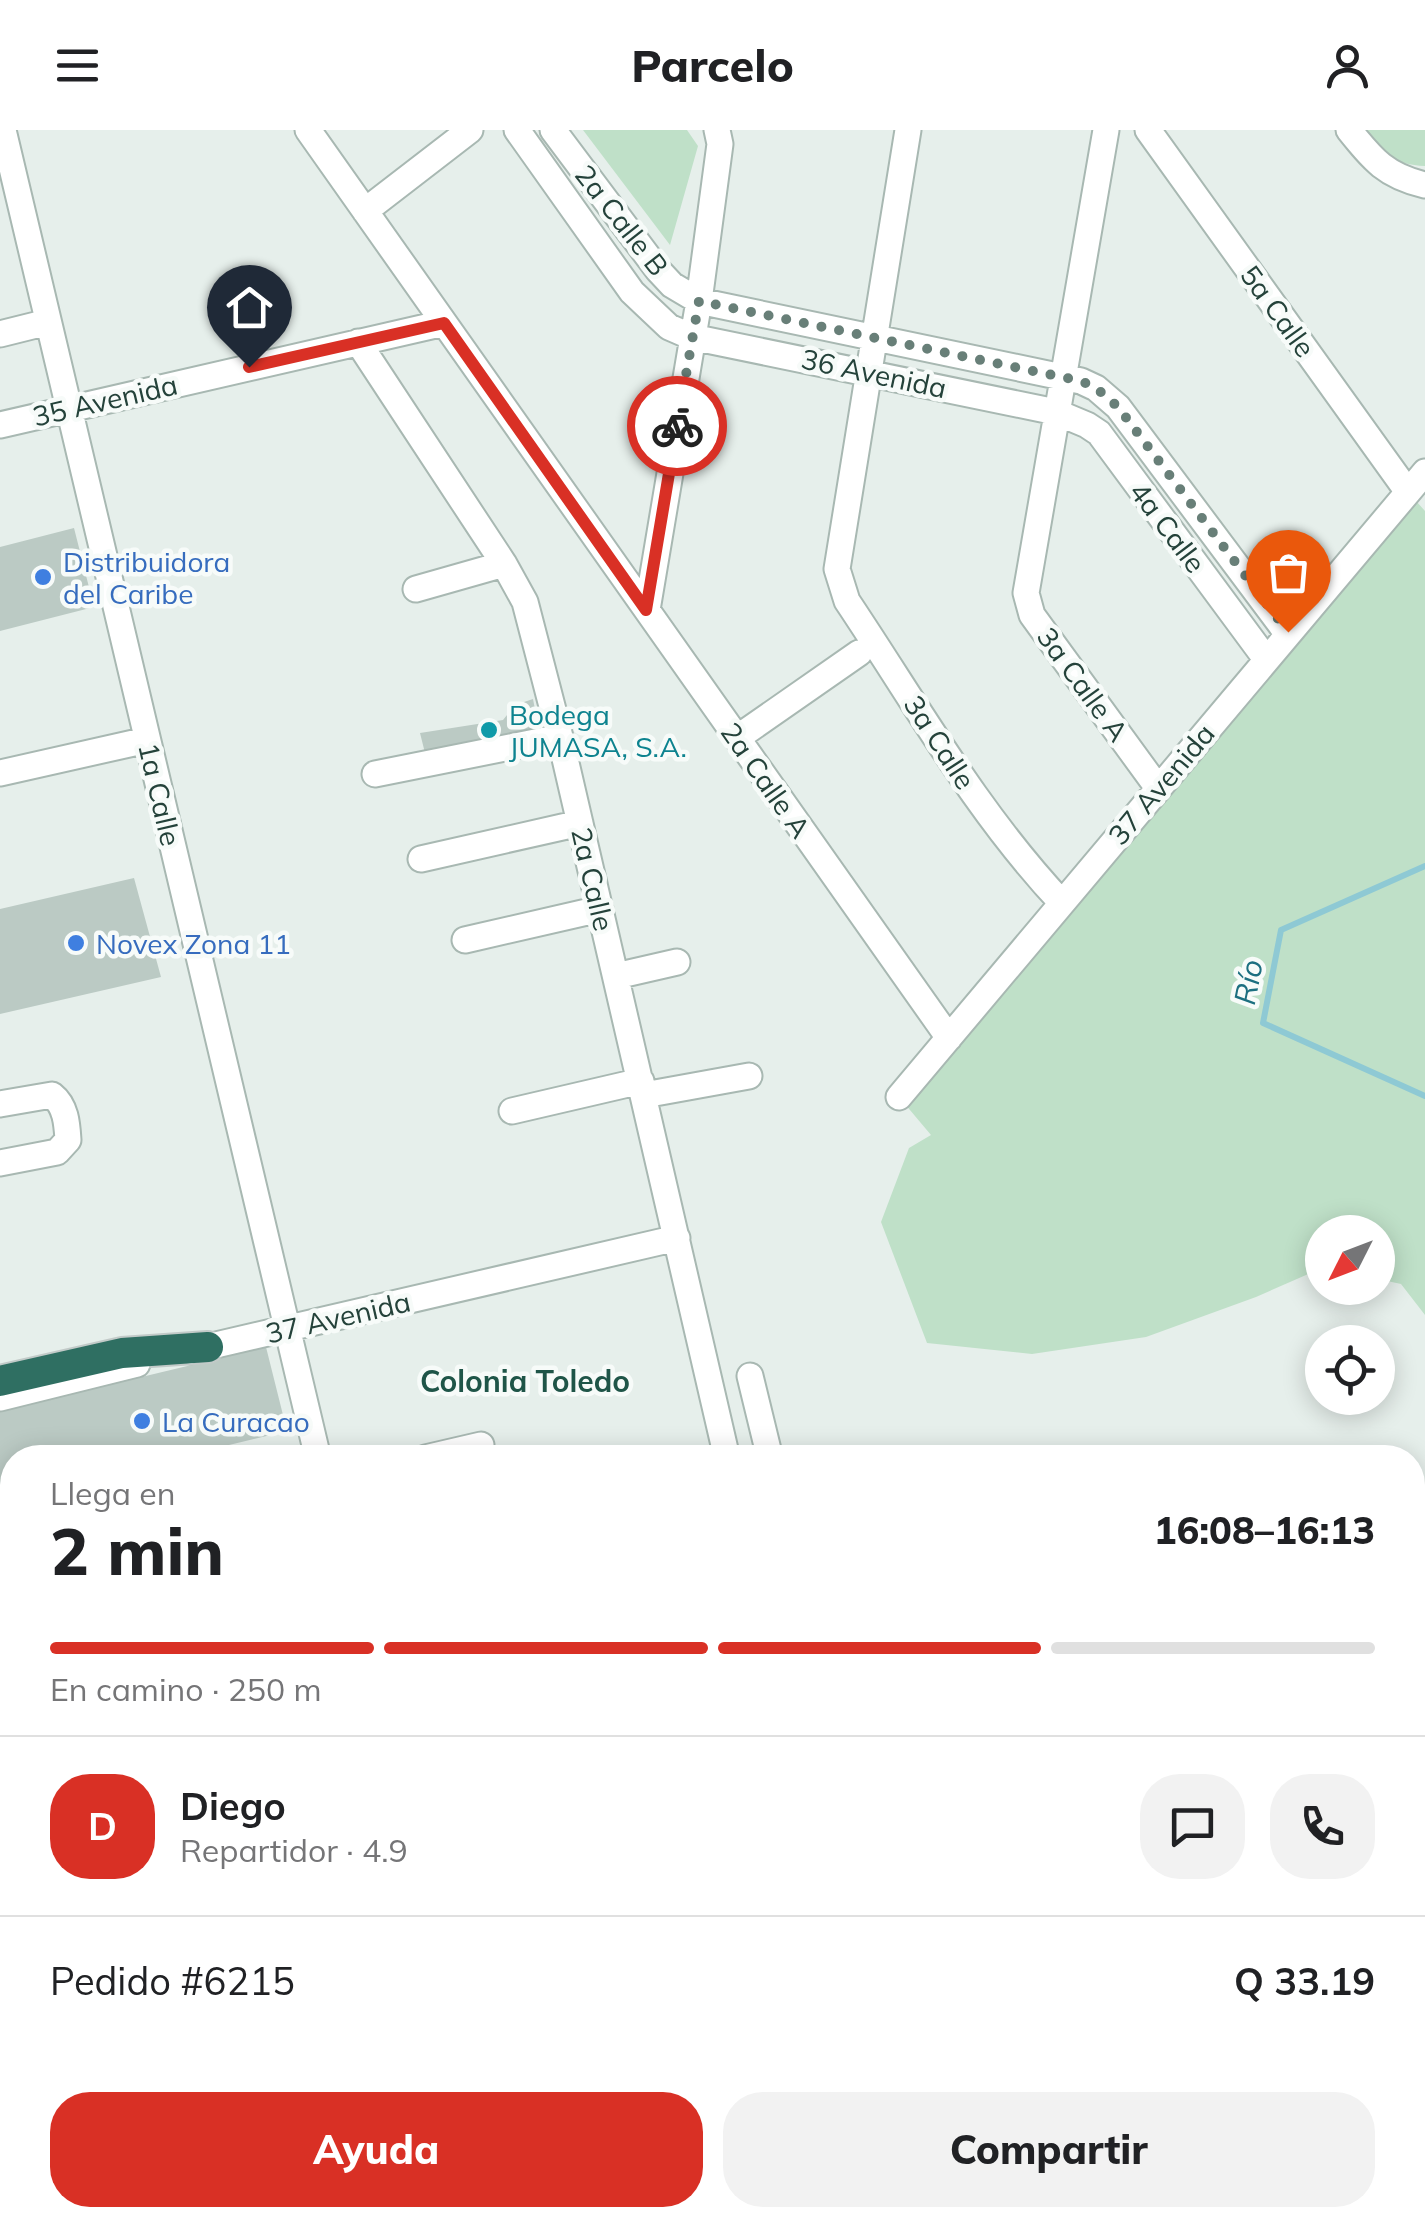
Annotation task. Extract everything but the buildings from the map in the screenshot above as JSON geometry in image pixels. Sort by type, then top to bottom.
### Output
[{"type":"highway","points":[[0,1382],[122,1353],[208,1347]]},
{"type":"street","name":"1a Calle","points":[[4,130],[7,181],[48,322],[315,1445]]},
{"type":"street","name":"2a Calle A","points":[[308,130],[948,1038]]},
{"type":"street","points":[[364,211],[470,130]]},
{"type":"street","points":[[517,130],[632,292],[668,327],[692,336]]},
{"type":"street","name":"2a Calle B","points":[[553,130],[658,270],[672,285],[699,301]]},
{"type":"street","points":[[646,610],[699,301],[720,144],[716,130]]},
{"type":"street","points":[[869,371],[908,130]]},
{"type":"street","points":[[1056,412],[1106,130]]},
{"type":"street","name":"5a Calle","points":[[1148,130],[1416,482]]},
{"type":"street","points":[[1349,130],[1378,165],[1425,185]]},
{"type":"street","name":"36 Avenida","points":[[699,301],[1064,378]]},
{"type":"street","points":[[0,334],[48,322]]},
{"type":"street","name":"35 Avenida","points":[[0,424],[444,323]]},
{"type":"street","name":"36 Avenida","points":[[692,336],[1056,412]]},
{"type":"street","name":"2a Calle","points":[[358,342],[504,564],[524,602],[560,738],[724,1445]]},
{"type":"street","name":"3a Calle","points":[[869,371],[837,569],[848,601],[979,804],[1023,862],[1062,904]]},
{"type":"street","name":"4a Calle","points":[[1064,378],[1096,388],[1118,407],[1288,632]]},
{"type":"street","name":"4a Calle","points":[[1056,412],[1099,433],[1266,659]]},
{"type":"street","name":"3a Calle A","points":[[1056,412],[1026,593],[1032,615],[1158,788]]},
{"type":"street","name":"37 Avenida","points":[[899,1097],[1416,482]]},
{"type":"street","points":[[416,589],[504,564]]},
{"type":"street","points":[[737,738],[859,653]]},
{"type":"street","points":[[375,774],[560,738]]},
{"type":"street","points":[[0,772],[148,740]]},
{"type":"street","points":[[421,859],[580,823]]},
{"type":"street","points":[[465,940],[600,910]]},
{"type":"street","points":[[616,976],[678,962]]},
{"type":"street","points":[[512,1111],[642,1088],[749,1076]]},
{"type":"street","points":[[0,1104],[52,1096],[59,1102],[66,1120],[68,1140],[57,1152],[0,1163]]},
{"type":"street","name":"37 Avenida","points":[[0,1398],[677,1238]]},
{"type":"street","points":[[750,1376],[767,1445]]},
{"type":"green space","points":[[583,130],[687,130],[698,146],[670,245]]},
{"type":"green space","points":[[1365,130],[1425,130],[1425,166],[1390,156]]},
{"type":"green space","points":[[1408,492],[1425,511],[1425,1315],[1401,1284],[1395,1283],[1395,1215],[1305,1215],[1305,1275],[1146,1337],[1032,1354],[927,1343],[881,1222],[909,1148],[931,1135],[899,1097]]},
{"type":"waterway","name":"Río","points":[[1425,866],[1281,930],[1263,1023],[1425,1096]]},
{"type":"way so far","points":[[677,426],[699,301],[1081,381],[1118,407],[1288,632]]},
{"type":"place","name":"Distribuidora del Caribe","points":[[43,577]]},
{"type":"place","name":"Bodega JUMASA, S.A.","points":[[489,730]]},
{"type":"place","name":"Novex Zona 11","points":[[76,943]]},
{"type":"place","name":"La Curacao","points":[[142,1421]]},
{"type":"district","name":"Colonia Toledo","points":[[525,1381]]},
{"type":"route","points":[[249,367],[444,323],[646,610],[677,426]]}]
